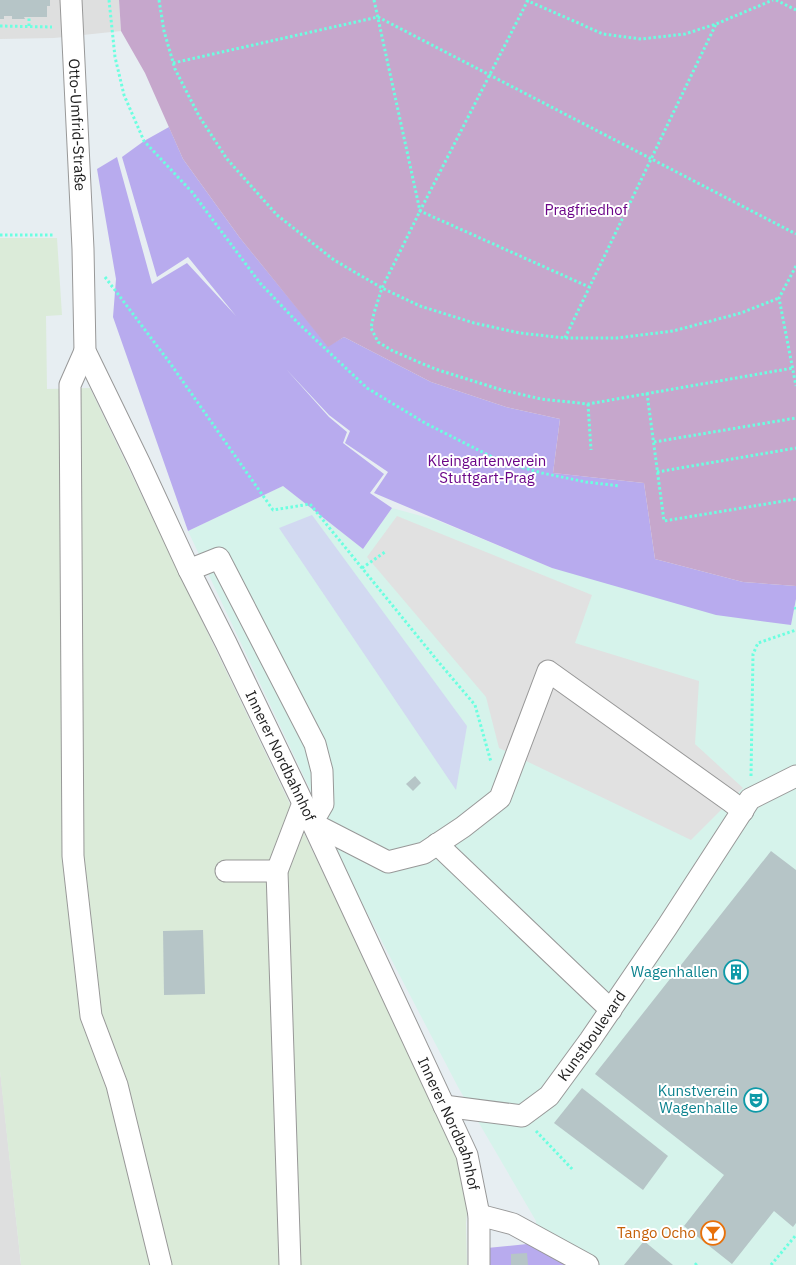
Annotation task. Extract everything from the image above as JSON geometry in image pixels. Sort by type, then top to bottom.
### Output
[{"type":"street","name":"Otto-Umfrid-Straße","points":[[71,0],[84,249]]},
{"type":"street","name":"Innerer Nordbahnhof","points":[[84,249],[85,351],[303,803],[467,1154],[479,1214],[479,1265]]},
{"type":"street","points":[[85,351],[70,385],[73,856],[91,1016],[117,1085],[161,1265]]},
{"type":"street","points":[[189,570],[219,558],[315,744],[322,771],[323,804],[312,823],[388,862],[424,853],[463,827],[500,798],[548,671],[730,800],[747,805]]},
{"type":"street","name":"Kunstboulevard","points":[[522,1116],[549,1096],[611,1010],[747,805],[796,776]]},
{"type":"street","points":[[290,1265],[277,871],[303,803]]},
{"type":"street","points":[[436,844],[611,1010]]},
{"type":"street","points":[[226,871],[277,871]]},
{"type":"street","points":[[444,1106],[522,1116]]},
{"type":"street","points":[[479,1214],[513,1224],[588,1265]]},
{"type":"path","points":[[109,0],[115,57],[124,95],[144,141],[192,192],[260,283],[297,322],[367,388],[425,422],[500,461],[542,473],[586,482],[620,486]]},
{"type":"path","points":[[159,0],[164,32],[175,69],[199,116],[227,159],[277,214],[334,260],[382,288],[420,306],[474,323],[520,333],[565,338],[617,338],[673,331],[741,313],[779,298]]},
{"type":"path","points":[[374,0],[420,211]]},
{"type":"path","points":[[793,368],[588,404],[541,399],[502,390],[435,369],[393,351],[378,342],[371,328],[382,288],[527,0],[603,34],[641,39],[684,34],[716,24],[775,0],[796,10]]},
{"type":"path","points":[[29,17],[29,26]]},
{"type":"path","points":[[173,63],[378,17],[796,234]]},
{"type":"path","points":[[565,338],[716,24]]},
{"type":"path","points":[[0,26],[73,27]]},
{"type":"path","points":[[420,211],[589,287]]},
{"type":"path","points":[[0,235],[53,235]]},
{"type":"path","points":[[84,249],[170,362],[273,510],[310,504],[475,705],[492,765]]},
{"type":"path","points":[[796,266],[779,298],[796,386]]},
{"type":"path","points":[[791,361],[796,360]]},
{"type":"path","points":[[647,393],[664,521],[796,499]]},
{"type":"path","points":[[588,404],[591,450]]},
{"type":"path","points":[[654,442],[796,418]]},
{"type":"path","points":[[657,472],[796,448]]},
{"type":"path","points":[[362,568],[385,552]]},
{"type":"path","points":[[747,805],[753,654],[758,643],[796,630]]},
{"type":"path","points":[[522,1116],[573,1170]]},
{"type":"path","points":[[772,1265],[796,1234]]},
{"type":"shaded area","points":[[0,0],[119,0],[121,31],[54,38],[0,39]]},
{"type":"shaded area","points":[[0,238],[57,238],[62,315],[46,316],[47,389],[90,388],[351,931],[445,1129],[463,1173],[467,1214],[467,1265],[21,1265],[0,1072]]},
{"type":"shaded area","points":[[283,486],[363,549],[392,508],[436,520],[552,568],[791,625],[796,599],[796,1265],[576,1265],[537,1243],[536,1221],[458,1087],[354,888],[314,798],[188,531]]},
{"type":"shaded area","points":[[312,515],[467,726],[456,790],[279,528]]},
{"type":"shaded area","points":[[397,516],[592,595],[575,643],[699,681],[695,744],[743,788],[691,840],[499,748],[486,697],[367,557]]},
{"type":"shaded area","points":[[0,1072],[1,1078],[21,1265],[0,1265]]},
{"type":"green space","name":"Pragfriedhof","points":[[119,0],[796,0],[796,586],[743,582],[655,559],[644,483],[553,473],[560,419],[506,407],[431,382],[344,337],[328,347],[240,238],[183,159],[145,73],[121,31]]},
{"type":"green space","name":"Kleingartenverein Stuttgart-Prag","points":[[169,127],[183,159],[240,238],[328,346],[344,337],[431,382],[506,407],[560,419],[553,473],[644,483],[655,559],[743,582],[796,586],[796,599],[791,625],[716,615],[552,568],[374,493],[388,472],[345,443],[350,431],[329,415],[286,369],[329,417],[347,432],[343,443],[384,474],[370,493],[392,508],[363,549],[283,486],[188,531],[113,317],[116,279],[97,169],[117,157],[152,284],[187,263],[236,316],[188,257],[157,277],[122,157],[144,141]]},
{"type":"green space","points":[[537,1243],[576,1265],[487,1265],[487,1248]]},
{"type":"building","points":[[0,0],[50,0],[50,6],[47,6],[47,17],[12,19],[12,16],[4,16],[4,19],[0,19]]},
{"type":"building","points":[[415,776],[421,783],[413,791],[406,784]]},
{"type":"building","name":"Wagenhallen","points":[[771,851],[796,870],[796,1223],[793,1227],[774,1211],[732,1264],[684,1226],[724,1175],[595,1074]]},
{"type":"building","points":[[203,930],[205,994],[164,995],[163,931]]},
{"type":"building","points":[[582,1088],[668,1156],[643,1190],[554,1123]]},
{"type":"building","points":[[644,1241],[673,1265],[624,1265]]},
{"type":"building","points":[[527,1253],[528,1265],[511,1265],[511,1254]]},
{"type":"place","name":"Wagenhallen","points":[[736,972]]},
{"type":"place","name":"Kunstverein Wagenhalle","points":[[756,1100]]},
{"type":"place","name":"Tango Ocho","points":[[713,1233]]}]
